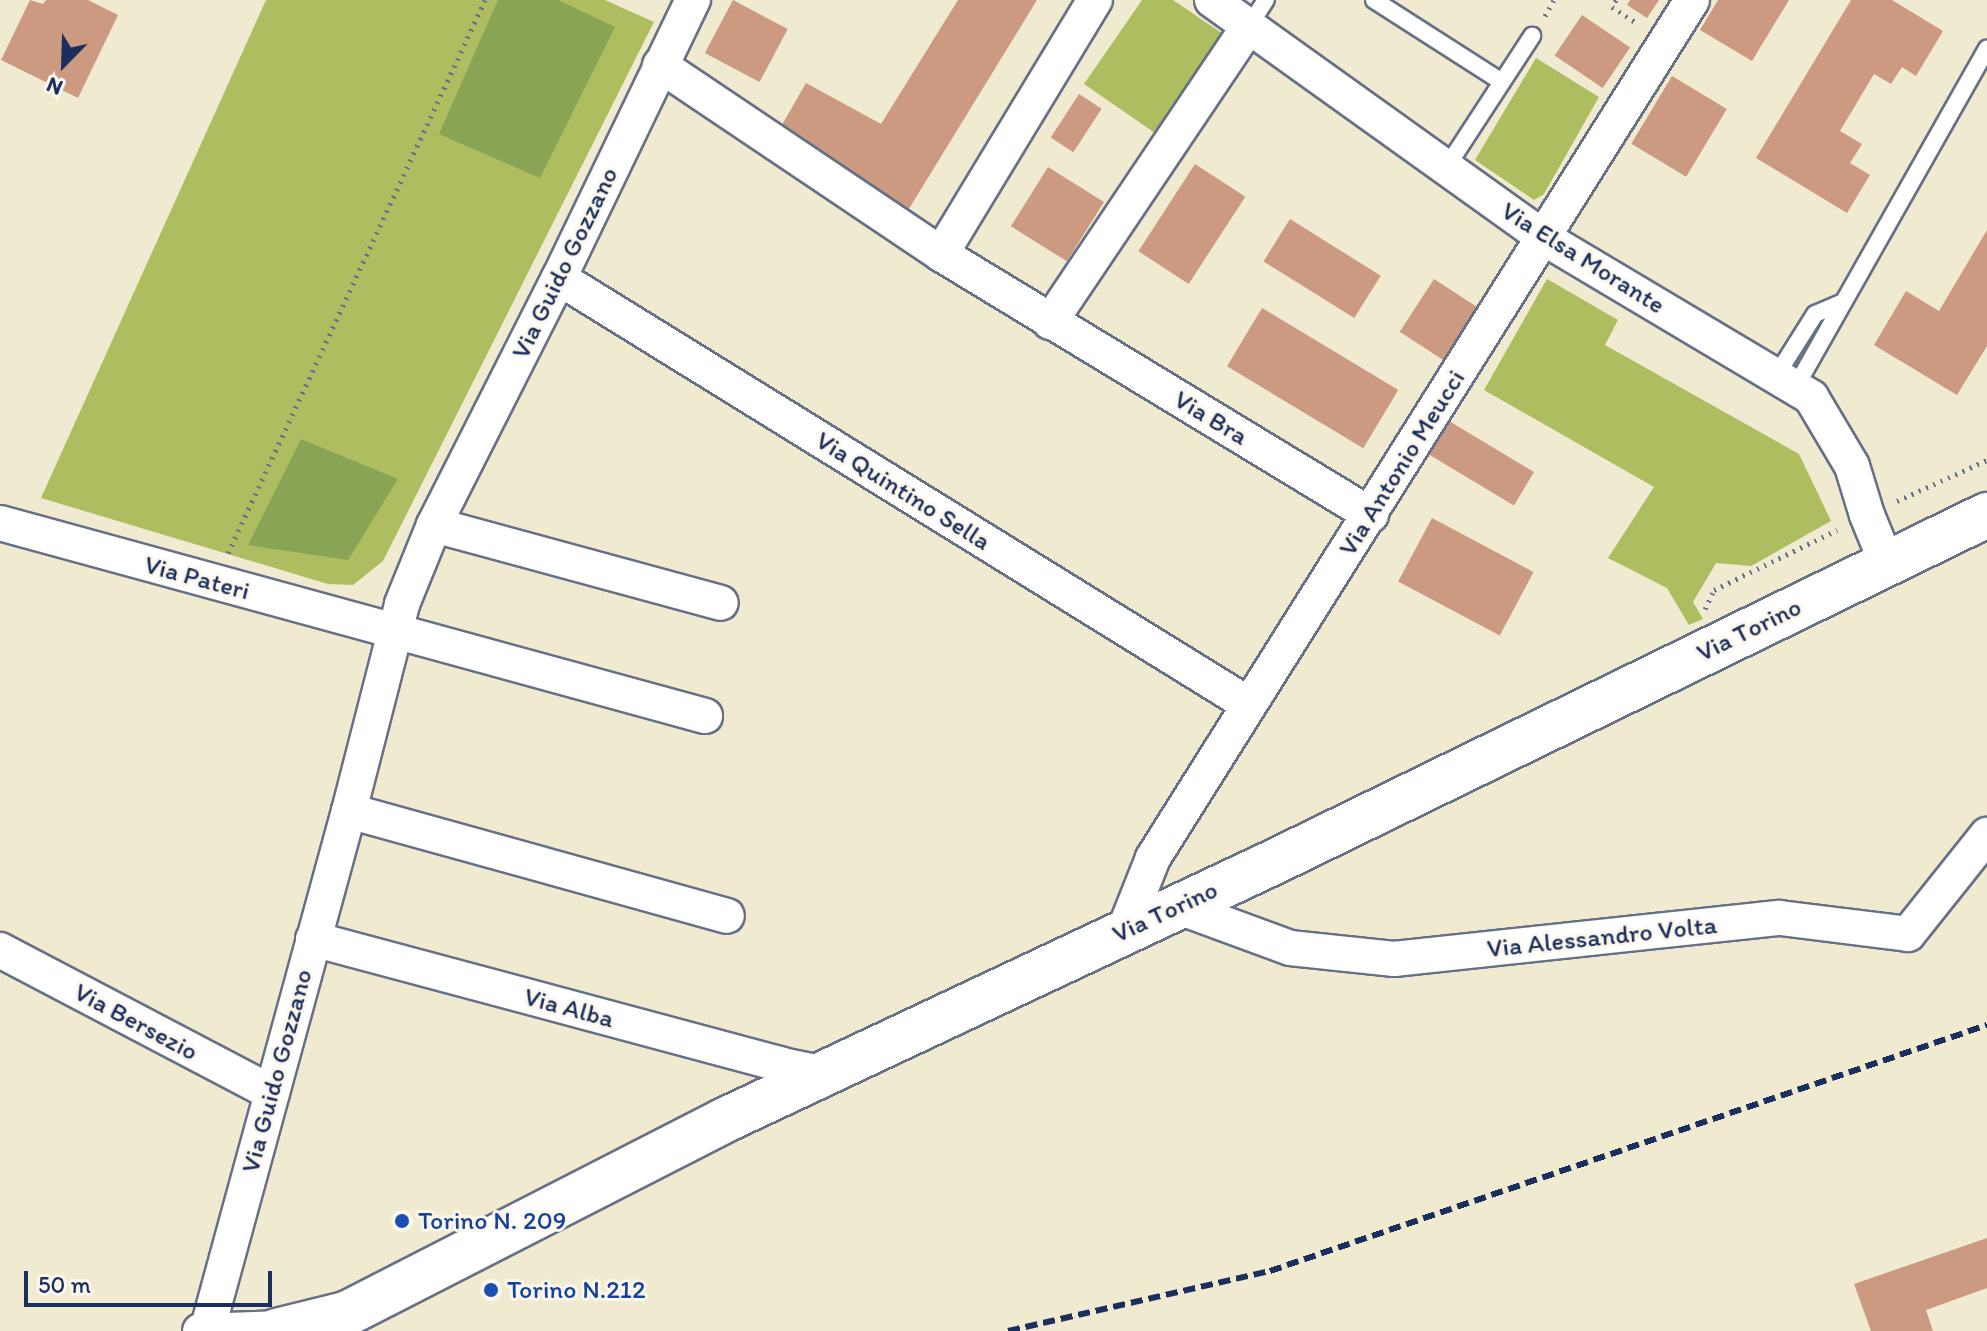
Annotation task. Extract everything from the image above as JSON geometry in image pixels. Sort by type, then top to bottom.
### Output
[{"type":"main road","name":"Via Torino","points":[[307,1326],[723,1121],[1276,861],[1987,515]]},
{"type":"street","name":"Via Guido Gozzano","points":[[207,1331],[349,811],[395,629],[434,525],[559,278],[693,0]]},
{"type":"street","points":[[941,254],[1095,0]]},
{"type":"street","name":"Via Elsa Morante","points":[[1212,0],[1257,13],[1446,168],[1544,238],[1811,397],[1852,466],[1887,564]]},
{"type":"street","name":"Via Antonio Meucci","points":[[1124,931],[1153,858],[1692,0]]},
{"type":"street","points":[[1050,322],[1257,13]]},
{"type":"street","name":"Via Bra","points":[[660,65],[941,254],[1371,515]]},
{"type":"street","name":"Via Quintino Sella","points":[[559,278],[1248,704]]},
{"type":"street","name":"Via Pateri","points":[[0,523],[214,583],[395,629]]},
{"type":"street","points":[[434,525],[721,603]]},
{"type":"street","points":[[395,629],[705,716]]},
{"type":"street","points":[[349,811],[727,916]]},
{"type":"street","name":"Via Alessandro Volta","points":[[1176,906],[1290,948],[1394,959],[1780,918],[1908,934],[1987,835]]},
{"type":"street","name":"Via Alba","points":[[313,939],[766,1061],[826,1074]]},
{"type":"street","name":"Via Bersezio","points":[[0,950],[272,1093]]},
{"type":"street","points":[[200,1331],[307,1326]]},
{"type":"lane","points":[[1374,0],[1502,82]]},
{"type":"lane","points":[[1446,168],[1537,29]]},
{"type":"lane","points":[[1785,382],[1843,302],[1987,48]]},
{"type":"path","points":[[214,583],[485,0]]},
{"type":"path","points":[[1537,29],[1554,0]]},
{"type":"path","points":[[1720,644],[1703,614],[1714,590],[1987,460]]},
{"type":"green space","points":[[266,0],[605,0],[654,22],[383,561],[353,585],[328,584],[41,498]]},
{"type":"green space","points":[[498,0],[558,0],[615,27],[540,178],[439,134]]},
{"type":"green space","points":[[1142,0],[1173,0],[1223,34],[1155,133],[1084,84]]},
{"type":"green space","points":[[1536,58],[1599,97],[1544,194],[1534,200],[1475,160]]},
{"type":"green space","points":[[1547,279],[1618,320],[1605,345],[1799,454],[1831,521],[1751,566],[1716,563],[1693,602],[1703,619],[1689,625],[1667,588],[1608,558],[1654,487],[1484,390]]},
{"type":"green space","points":[[301,439],[398,479],[348,560],[248,545]]},
{"type":"building","points":[[30,0],[43,4],[46,0],[88,0],[118,15],[78,98],[1,60]]},
{"type":"building","points":[[733,0],[788,29],[760,82],[705,53]]},
{"type":"building","points":[[958,0],[1037,0],[907,212],[779,130],[806,83],[881,124]]},
{"type":"building","points":[[1630,0],[1659,0],[1647,18],[1627,5]]},
{"type":"building","points":[[1718,0],[1789,0],[1752,61],[1700,30]]},
{"type":"building","points":[[1851,0],[1892,0],[1943,31],[1916,76],[1902,67],[1891,84],[1874,74],[1840,131],[1862,144],[1850,163],[1870,175],[1847,213],[1756,158]]},
{"type":"building","points":[[1582,15],[1630,47],[1603,88],[1555,56]]},
{"type":"building","points":[[1672,76],[1727,109],[1686,177],[1631,144]]},
{"type":"building","points":[[1079,94],[1102,109],[1073,152],[1051,138]]},
{"type":"building","points":[[1195,164],[1245,197],[1189,284],[1138,251]]},
{"type":"building","points":[[1048,167],[1104,202],[1067,261],[1011,226]]},
{"type":"building","points":[[1290,219],[1381,276],[1354,318],[1264,261]]},
{"type":"building","points":[[1987,230],[1987,346],[1957,395],[1874,345],[1906,291],[1939,311]]},
{"type":"building","points":[[1434,279],[1480,309],[1446,362],[1400,332]]},
{"type":"building","points":[[1262,308],[1398,390],[1363,448],[1227,366]]},
{"type":"building","points":[[1444,418],[1534,472],[1514,506],[1424,451]]},
{"type":"building","points":[[1432,518],[1534,572],[1500,636],[1398,582]]},
{"type":"building","points":[[1987,1238],[1987,1288],[1926,1310],[1933,1331],[1871,1331],[1854,1284]]},
{"type":"railway","points":[[1008,1331],[1270,1271],[1987,1025]]},
{"type":"place","name":"Torino N. 209","points":[[402,1221]]},
{"type":"place","name":"Torino N.212","points":[[491,1290]]}]
